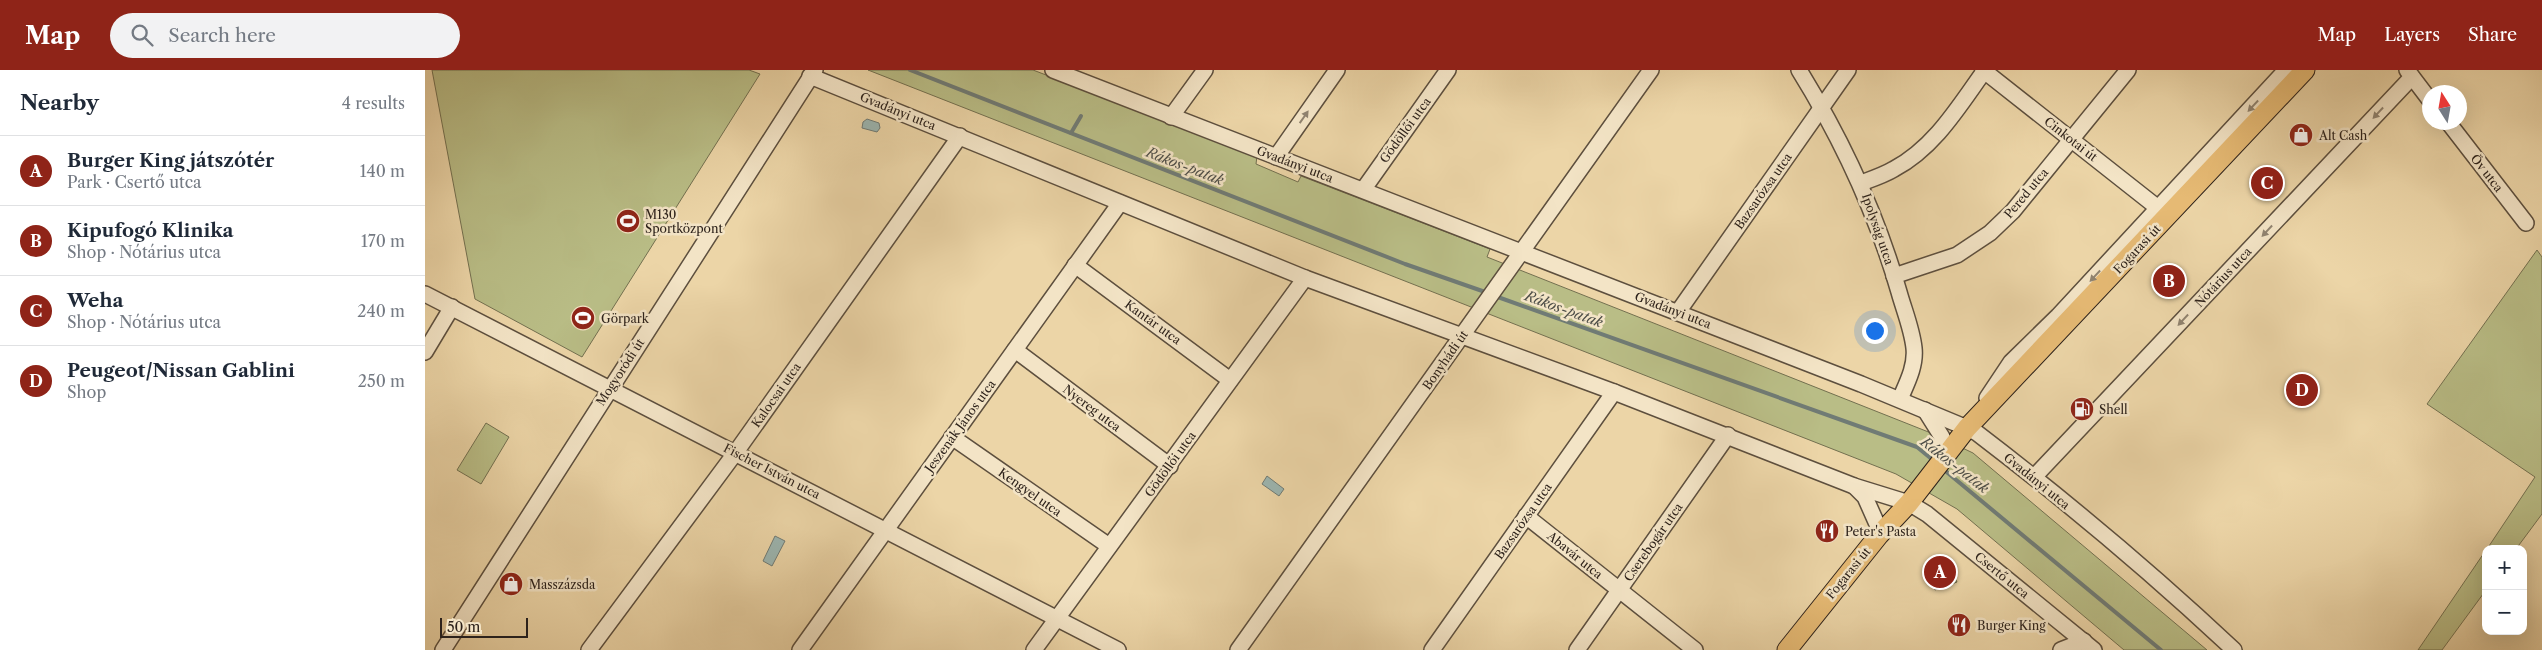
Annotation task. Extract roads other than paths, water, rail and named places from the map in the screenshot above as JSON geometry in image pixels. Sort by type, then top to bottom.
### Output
[{"type":"main road","name":"Fogarasi út","points":[[1787,650],[1881,533],[1909,503],[1926,478],[1967,428],[2305,70]]},
{"type":"street","name":"Gvadányi utca","points":[[1053,70],[1678,312],[1900,399],[1967,428],[2034,477],[2194,613],[2234,650]]},
{"type":"street","points":[[1171,117],[1205,70]]},
{"type":"street","points":[[1276,157],[1337,70]]},
{"type":"street","name":"Gödöllői utca","points":[[1363,190],[1448,70]]},
{"type":"street","name":"Bonyhádi út","points":[[1238,650],[1651,70]]},
{"type":"street","name":"Ipolyság utca","points":[[1799,70],[1822,107],[1861,183],[1894,276],[1914,348],[1912,369],[1900,399]]},
{"type":"street","name":"Bazsarózsa utca","points":[[1678,312],[1849,70]]},
{"type":"street","points":[[1861,183],[1894,169],[1919,152],[1942,130],[1985,70]]},
{"type":"street","name":"Cinkotai út","points":[[1985,70],[2158,208]]},
{"type":"street","name":"Pered utca","points":[[1894,276],[1957,255],[1990,233],[2013,211],[2128,70]]},
{"type":"street","name":"Fogarasi út","points":[[1967,428],[2011,362],[2058,316],[2286,70]]},
{"type":"street","name":"Gvadányi utca","points":[[812,73],[1120,203],[1305,278],[1728,435],[1855,486],[1909,503]]},
{"type":"street","name":"Mogyoródi út","points":[[443,650],[812,73]]},
{"type":"street","points":[[2409,74],[2422,90]]},
{"type":"street","name":"Nótárius utca","points":[[2034,477],[2409,74]]},
{"type":"street","name":"Öv utca","points":[[2454,130],[2526,222]]},
{"type":"street","name":"Kalocsai utca","points":[[589,650],[736,452],[960,136]]},
{"type":"street","name":"Jeszenák János utca","points":[[800,650],[1120,203]]},
{"type":"street","name":"Kantár utca","points":[[1075,265],[1230,380]]},
{"type":"street","name":"Gödöllői utca","points":[[1034,650],[1109,546],[1170,466],[1305,278]]},
{"type":"street","name":"Fischer István utca","points":[[425,294],[736,452],[1118,650]]},
{"type":"street","points":[[425,352],[452,307]]},
{"type":"street","name":"Nyereg utca","points":[[1015,350],[1170,466]]},
{"type":"street","name":"Bazsarózsa utca","points":[[1432,650],[1614,392]]},
{"type":"street","points":[[1924,409],[1942,437],[1944,458]]},
{"type":"street","name":"Cserebogár utca","points":[[1577,650],[1728,435]]},
{"type":"street","name":"Kengyel utca","points":[[952,437],[1109,546]]},
{"type":"street","points":[[1855,486],[1865,497],[1881,533]]},
{"type":"street","name":"Csertő utca","points":[[1909,503],[1927,514],[2089,645]]},
{"type":"street","name":"Abavár utca","points":[[1526,516],[1695,650]]},
{"type":"street","points":[[2061,650],[2089,645]]},
{"type":"water","points":[[867,119],[879,123],[880,128],[877,132],[862,128],[863,122]]},
{"type":"water","points":[[1267,476],[1284,489],[1279,496],[1262,484]]},
{"type":"water","points":[[775,536],[785,541],[772,566],[763,561]]},
{"type":"waterway","name":"Rákos-patak","points":[[910,70],[1405,264],[1488,293]]},
{"type":"waterway","points":[[1071,133],[1081,116]]},
{"type":"waterway","name":"Rákos-patak","points":[[1495,296],[1917,447],[1934,461]]},
{"type":"waterway","name":"Rákos-patak","points":[[1943,469],[2161,650]]},
{"type":"place","name":"Alt Cash","points":[[2301,135]]},
{"type":"place","name":"Weha","points":[[2267,183]]},
{"type":"place","name":"M130 Sportközpont","points":[[628,221]]},
{"type":"place","name":"Kipufogó Klinika","points":[[2169,281]]},
{"type":"place","name":"Görpark","points":[[583,318]]},
{"type":"place","name":"Peugeot/Nissan Gablini","points":[[2302,390]]},
{"type":"place","name":"Shell","points":[[2082,409]]},
{"type":"place","name":"Peter's Pasta","points":[[1827,531]]},
{"type":"place","name":"Burger King játszótér","points":[[1940,572]]},
{"type":"place","name":"Masszázsda","points":[[511,584]]},
{"type":"place","name":"Burger King","points":[[1959,625]]}]
